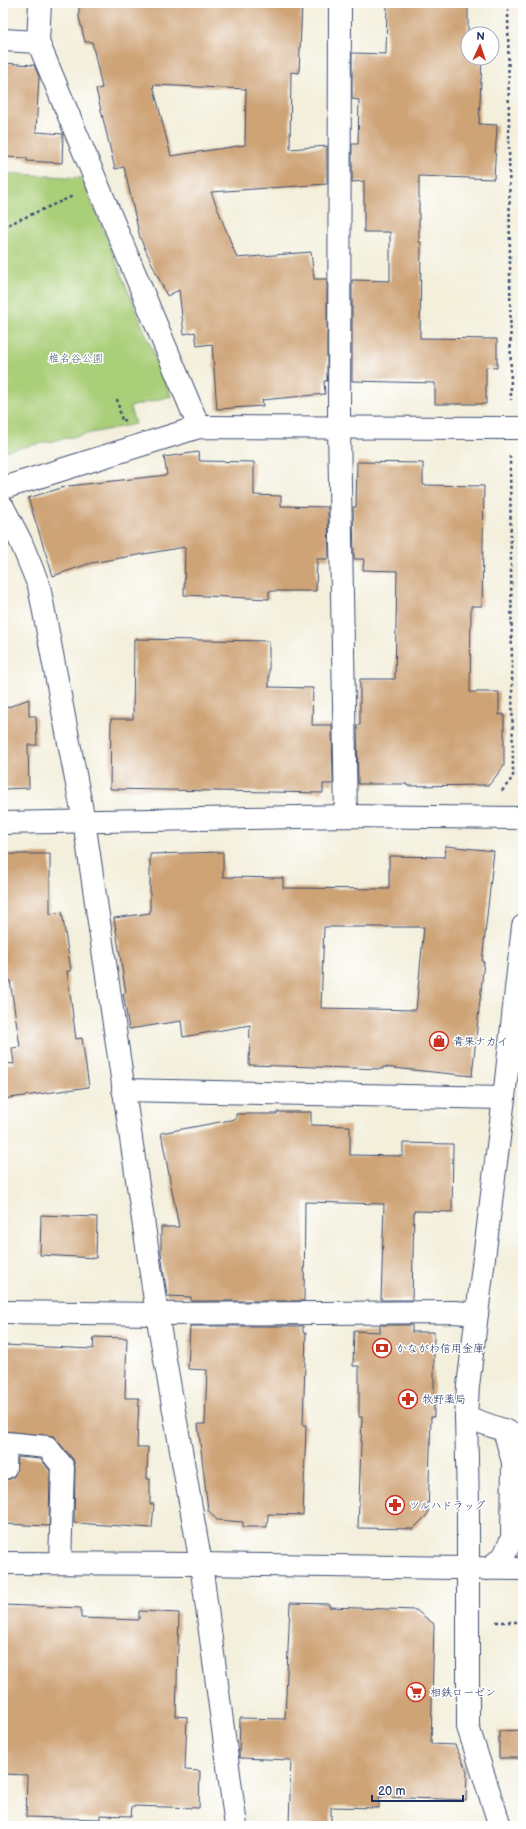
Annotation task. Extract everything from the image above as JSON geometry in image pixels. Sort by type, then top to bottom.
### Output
[{"type":"street","points":[[40,3],[38,42],[199,427]]},
{"type":"street","points":[[340,3],[339,428],[346,816]]},
{"type":"street","points":[[3,40],[38,42]]},
{"type":"street","points":[[3,488],[199,427],[523,428]]},
{"type":"street","points":[[3,507],[21,542],[39,586],[84,821],[157,1314],[201,1564],[236,1826]]},
{"type":"street","points":[[3,823],[346,816],[523,818]]},
{"type":"street","points":[[500,1826],[468,1727],[478,1569],[468,1504],[466,1417],[523,926]]},
{"type":"street","points":[[123,1090],[504,1098]]},
{"type":"street","points":[[3,1312],[157,1314],[447,1312],[477,1314]]},
{"type":"street","points":[[466,1417],[513,1433],[512,1538],[504,1556],[478,1569]]},
{"type":"street","points":[[5,1468],[6,1443],[47,1447],[63,1467],[60,1563]]},
{"type":"street","points":[[3,1563],[201,1564],[523,1569]]},
{"type":"path","points":[[508,3],[511,407]]},
{"type":"path","points":[[3,228],[98,185]]},
{"type":"path","points":[[117,399],[122,421],[129,420]]},
{"type":"path","points":[[510,449],[513,777]]},
{"type":"path","points":[[493,1622],[523,1622]]},
{"type":"green space","name":"椎名谷公園","points":[[3,173],[82,178],[171,396],[130,407],[135,424],[3,450]]},
{"type":"building","points":[[79,3],[302,3],[299,73],[291,72],[290,149],[327,146],[327,184],[211,192],[237,258],[311,252],[314,279],[327,279],[327,381],[324,381],[325,394],[262,400],[263,406],[217,409],[212,344],[197,346],[195,332],[184,334],[179,290],[167,296],[140,238],[124,167],[115,169],[96,89],[102,88],[92,42],[85,42],[79,17]],"holes":[[[153,85],[246,89],[245,145],[171,156]]]},
{"type":"building","points":[[387,3],[468,3],[468,26],[460,26],[460,66],[482,66],[479,124],[497,125],[494,179],[419,176],[419,242],[421,242],[420,338],[497,339],[497,368],[486,367],[486,404],[435,404],[435,383],[352,381],[352,280],[390,281],[390,232],[364,232],[364,181],[352,182],[352,144],[358,144],[359,100],[352,99],[352,53],[386,54]]},
{"type":"building","points":[[3,63],[34,65],[39,77],[36,132],[63,134],[62,163],[27,161],[27,158],[3,157]]},
{"type":"building","points":[[198,452],[200,461],[254,462],[254,495],[281,496],[281,506],[328,507],[329,559],[317,559],[316,591],[269,591],[269,599],[184,595],[185,547],[91,563],[53,576],[28,498],[68,486],[167,475],[164,457]]},
{"type":"building","points":[[357,462],[423,463],[423,485],[484,486],[482,606],[471,606],[470,692],[499,692],[499,715],[504,714],[504,766],[489,785],[407,786],[407,784],[358,784],[357,725],[360,725],[360,679],[395,679],[397,571],[363,570],[364,559],[354,559],[353,507],[356,507]]},
{"type":"building","points":[[134,639],[269,641],[269,687],[313,688],[312,725],[332,725],[333,784],[323,784],[323,793],[110,789],[111,719],[133,719]]},
{"type":"building","points":[[29,699],[29,716],[36,716],[37,745],[28,745],[29,788],[3,789],[3,709]]},
{"type":"building","points":[[446,846],[494,851],[472,1076],[383,1067],[383,1069],[249,1065],[250,1025],[183,1037],[181,1021],[129,1029],[123,993],[126,993],[114,918],[150,913],[150,854],[223,852],[223,877],[283,878],[283,888],[389,889],[389,856],[445,857]],"holes":[[[324,927],[424,927],[416,1010],[321,1008]]]},
{"type":"building","points":[[3,854],[50,854],[50,914],[62,912],[71,971],[67,971],[76,1039],[82,1038],[89,1087],[3,1099],[3,1063],[14,1064],[12,1048],[20,1047],[10,980],[3,981]]},
{"type":"building","points":[[277,1112],[311,1112],[311,1125],[350,1126],[350,1155],[403,1156],[403,1143],[453,1144],[452,1212],[414,1211],[412,1300],[381,1300],[384,1204],[305,1202],[304,1301],[191,1301],[191,1297],[167,1296],[161,1253],[161,1227],[179,1227],[161,1133],[236,1119],[236,1114],[277,1114]]},
{"type":"building","points":[[41,1215],[97,1217],[96,1258],[40,1255]]},
{"type":"building","points":[[380,1325],[412,1325],[412,1332],[434,1332],[434,1417],[431,1417],[428,1514],[413,1529],[358,1528],[362,1417],[359,1417],[359,1366],[353,1366],[354,1331],[380,1332]]},
{"type":"building","points":[[190,1326],[303,1326],[303,1333],[306,1333],[303,1425],[306,1425],[303,1515],[268,1514],[267,1527],[243,1527],[243,1522],[217,1520],[208,1510],[198,1424],[205,1424],[207,1370],[188,1369]]},
{"type":"building","points":[[94,1337],[127,1338],[125,1398],[139,1398],[137,1447],[148,1447],[147,1479],[150,1479],[150,1504],[154,1504],[152,1528],[74,1523],[75,1467],[73,1459],[53,1436],[3,1431],[3,1345],[93,1349]]},
{"type":"building","points":[[18,1457],[41,1459],[50,1471],[49,1526],[3,1524],[3,1480],[10,1479],[15,1475]]},
{"type":"building","points":[[290,1603],[329,1604],[329,1607],[416,1610],[434,1624],[431,1744],[455,1745],[467,1771],[466,1800],[379,1797],[379,1808],[331,1807],[331,1826],[289,1825],[291,1760],[240,1758],[239,1756],[240,1718],[285,1719]]},
{"type":"building","points":[[3,1605],[81,1608],[81,1618],[139,1620],[139,1611],[179,1613],[176,1716],[187,1717],[185,1770],[200,1771],[199,1808],[132,1806],[131,1816],[100,1815],[100,1819],[26,1817],[27,1775],[3,1774]]},
{"type":"building","points":[[523,1730],[523,1758],[499,1758],[499,1731]]},
{"type":"place","name":"青果ナカイ","points":[[439,1041]]},
{"type":"place","name":"かながわ信用金庫","points":[[382,1348]]},
{"type":"place","name":"牧野薬局","points":[[408,1399]]},
{"type":"place","name":"ツルハドラッグ","points":[[395,1505]]},
{"type":"place","name":"相鉄ローゼン","points":[[416,1692]]}]
